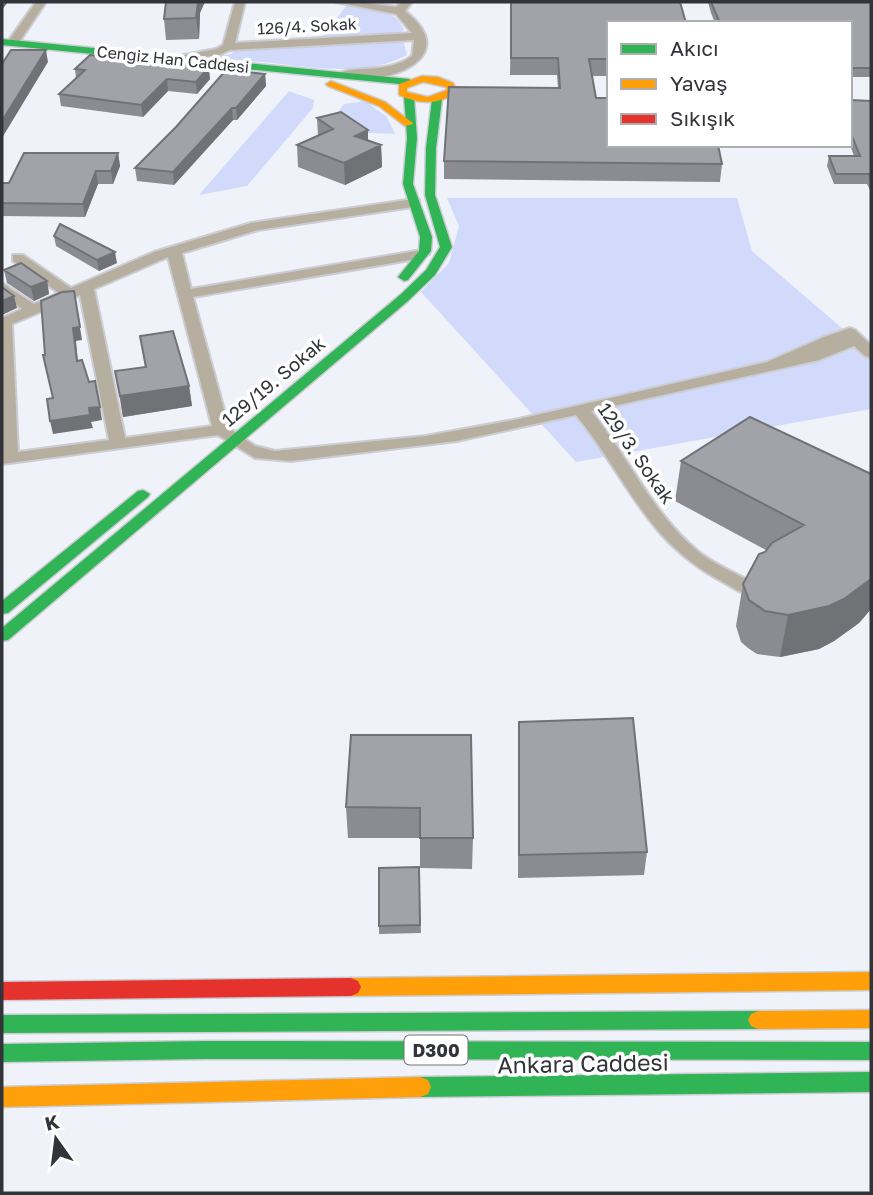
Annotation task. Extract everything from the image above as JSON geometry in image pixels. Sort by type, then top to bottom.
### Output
[{"type":"main road","name":"Cengiz Han Caddesi","points":[[5,45],[175,59],[338,79]]},
{"type":"main road","name":"Cengiz Han Caddesi","points":[[5,45],[153,64],[338,79]]},
{"type":"main road","points":[[338,79],[409,84],[409,124],[412,138],[408,184],[426,237],[422,254]]},
{"type":"main road","points":[[338,79],[395,110],[409,124]]},
{"type":"main road","name":"129/19. Sokak","points":[[2,636],[229,430],[404,298],[444,254],[446,239],[430,195],[429,175],[437,99],[452,91],[450,85],[430,79],[409,84]]},
{"type":"main road","name":"129/19. Sokak","points":[[273,386],[399,283],[422,254]]},
{"type":"main road","name":"129/19. Sokak","points":[[200,447],[229,430]]},
{"type":"main road","points":[[2,609],[159,481]]},
{"type":"main road","points":[[2,990],[871,981]]},
{"type":"main road","name":"Ankara Caddesi","points":[[2,1024],[871,1020]]},
{"type":"main road","name":"Ankara Caddesi","points":[[2,1053],[206,1050],[871,1051]]},
{"type":"main road","name":"Ankara Caddesi","points":[[2,1097],[296,1089],[871,1082]]},
{"type":"street","points":[[5,45],[41,2]]},
{"type":"street","points":[[228,47],[240,2]]},
{"type":"street","points":[[341,2],[399,11],[413,21],[420,38],[409,84]]},
{"type":"street","points":[[399,11],[407,2]]},
{"type":"street","name":"126/4. Sokak","points":[[153,64],[219,52],[228,47],[420,38]]},
{"type":"street","points":[[229,430],[6,458],[3,323],[174,251],[257,226],[414,203]]},
{"type":"street","points":[[174,251],[185,294],[229,430],[265,456],[363,449],[509,428],[580,409]]},
{"type":"street","points":[[185,294],[422,254]]},
{"type":"street","points":[[19,263],[71,294]]},
{"type":"street","points":[[2,287],[33,310]]},
{"type":"street","points":[[86,287],[118,443]]},
{"type":"street","name":"129/3. Sokak","points":[[748,588],[687,552],[649,507],[597,428],[580,409],[772,366],[829,340],[853,336],[871,353]]},
{"type":"shaded area","points":[[347,5],[388,13],[395,17],[404,30],[394,35],[321,38]]},
{"type":"shaded area","points":[[403,39],[407,55],[390,62],[355,69],[317,68],[215,56],[231,54],[238,47]]},
{"type":"shaded area","points":[[289,91],[314,100],[313,108],[247,186],[199,195]]},
{"type":"shaded area","points":[[365,101],[387,117],[395,134],[323,131],[344,104]]},
{"type":"shaded area","points":[[447,198],[737,198],[752,251],[871,353],[871,409],[576,462],[421,292],[449,263],[459,226]]},
{"type":"building","points":[[166,2],[198,2],[196,18],[164,19]]},
{"type":"building","points":[[511,2],[680,2],[685,21],[607,21],[607,59],[589,59],[596,98],[607,98],[607,147],[718,147],[722,164],[444,161],[449,87],[560,88],[558,58],[511,58]]},
{"type":"building","points":[[711,2],[871,2],[871,68],[852,68],[852,21],[719,21]]},
{"type":"building","points":[[11,50],[46,50],[2,121],[2,64]]},
{"type":"building","points":[[90,55],[209,67],[196,82],[167,79],[141,105],[59,94],[85,70],[75,69]]},
{"type":"building","points":[[226,70],[265,74],[236,108],[232,108],[173,172],[135,168],[176,127]]},
{"type":"building","points":[[852,100],[871,101],[871,178],[869,174],[836,174],[829,156],[860,156],[852,136]]},
{"type":"building","points":[[341,112],[368,130],[355,136],[381,145],[344,163],[297,145],[333,129],[317,118]]},
{"type":"building","points":[[24,153],[118,153],[111,171],[96,171],[83,204],[2,203],[2,183],[9,183]]},
{"type":"building","points":[[60,224],[115,252],[97,260],[54,236]]},
{"type":"building","points":[[21,263],[47,281],[31,287],[4,270]]},
{"type":"building","points":[[3,288],[14,296],[2,301]]},
{"type":"building","points":[[74,291],[80,327],[73,328],[77,361],[82,360],[89,382],[95,381],[100,407],[89,408],[90,415],[50,421],[47,399],[53,398],[43,355],[41,301],[62,292]]},
{"type":"building","points":[[173,331],[189,386],[120,396],[115,371],[146,367],[140,336]]},
{"type":"building","points":[[750,417],[871,474],[871,579],[844,599],[829,606],[788,615],[765,611],[749,600],[743,584],[759,554],[765,552],[772,543],[804,525],[681,461]]},
{"type":"building","points":[[633,718],[647,852],[519,855],[519,722]]},
{"type":"building","points":[[351,735],[471,735],[473,838],[420,838],[420,808],[346,807]]},
{"type":"building","points":[[419,867],[420,925],[379,926],[379,868]]},
{"type":"traffic: fast","points":[[2,42],[409,82]]},
{"type":"traffic: fast","points":[[404,277],[425,251],[426,237],[408,184],[412,138],[409,97]]},
{"type":"traffic: fast","points":[[2,636],[404,298],[431,272],[446,247],[430,195],[431,148],[437,99]]},
{"type":"traffic: fast","points":[[2,609],[143,494]]},
{"type":"traffic: fast","points":[[2,1024],[758,1020]]},
{"type":"traffic: fast","points":[[2,1053],[206,1050],[871,1051]]},
{"type":"traffic: fast","points":[[420,1087],[871,1082]]},
{"type":"traffic: slow","points":[[422,79],[438,80],[450,85],[452,91],[428,100],[402,93],[402,86],[422,79]]},
{"type":"traffic: slow","points":[[331,84],[382,104],[409,124]]},
{"type":"traffic: slow","points":[[351,987],[871,981]]},
{"type":"traffic: slow","points":[[758,1020],[871,1019]]},
{"type":"traffic: slow","points":[[2,1097],[420,1087]]},
{"type":"traffic: jam","points":[[2,991],[351,987]]}]
